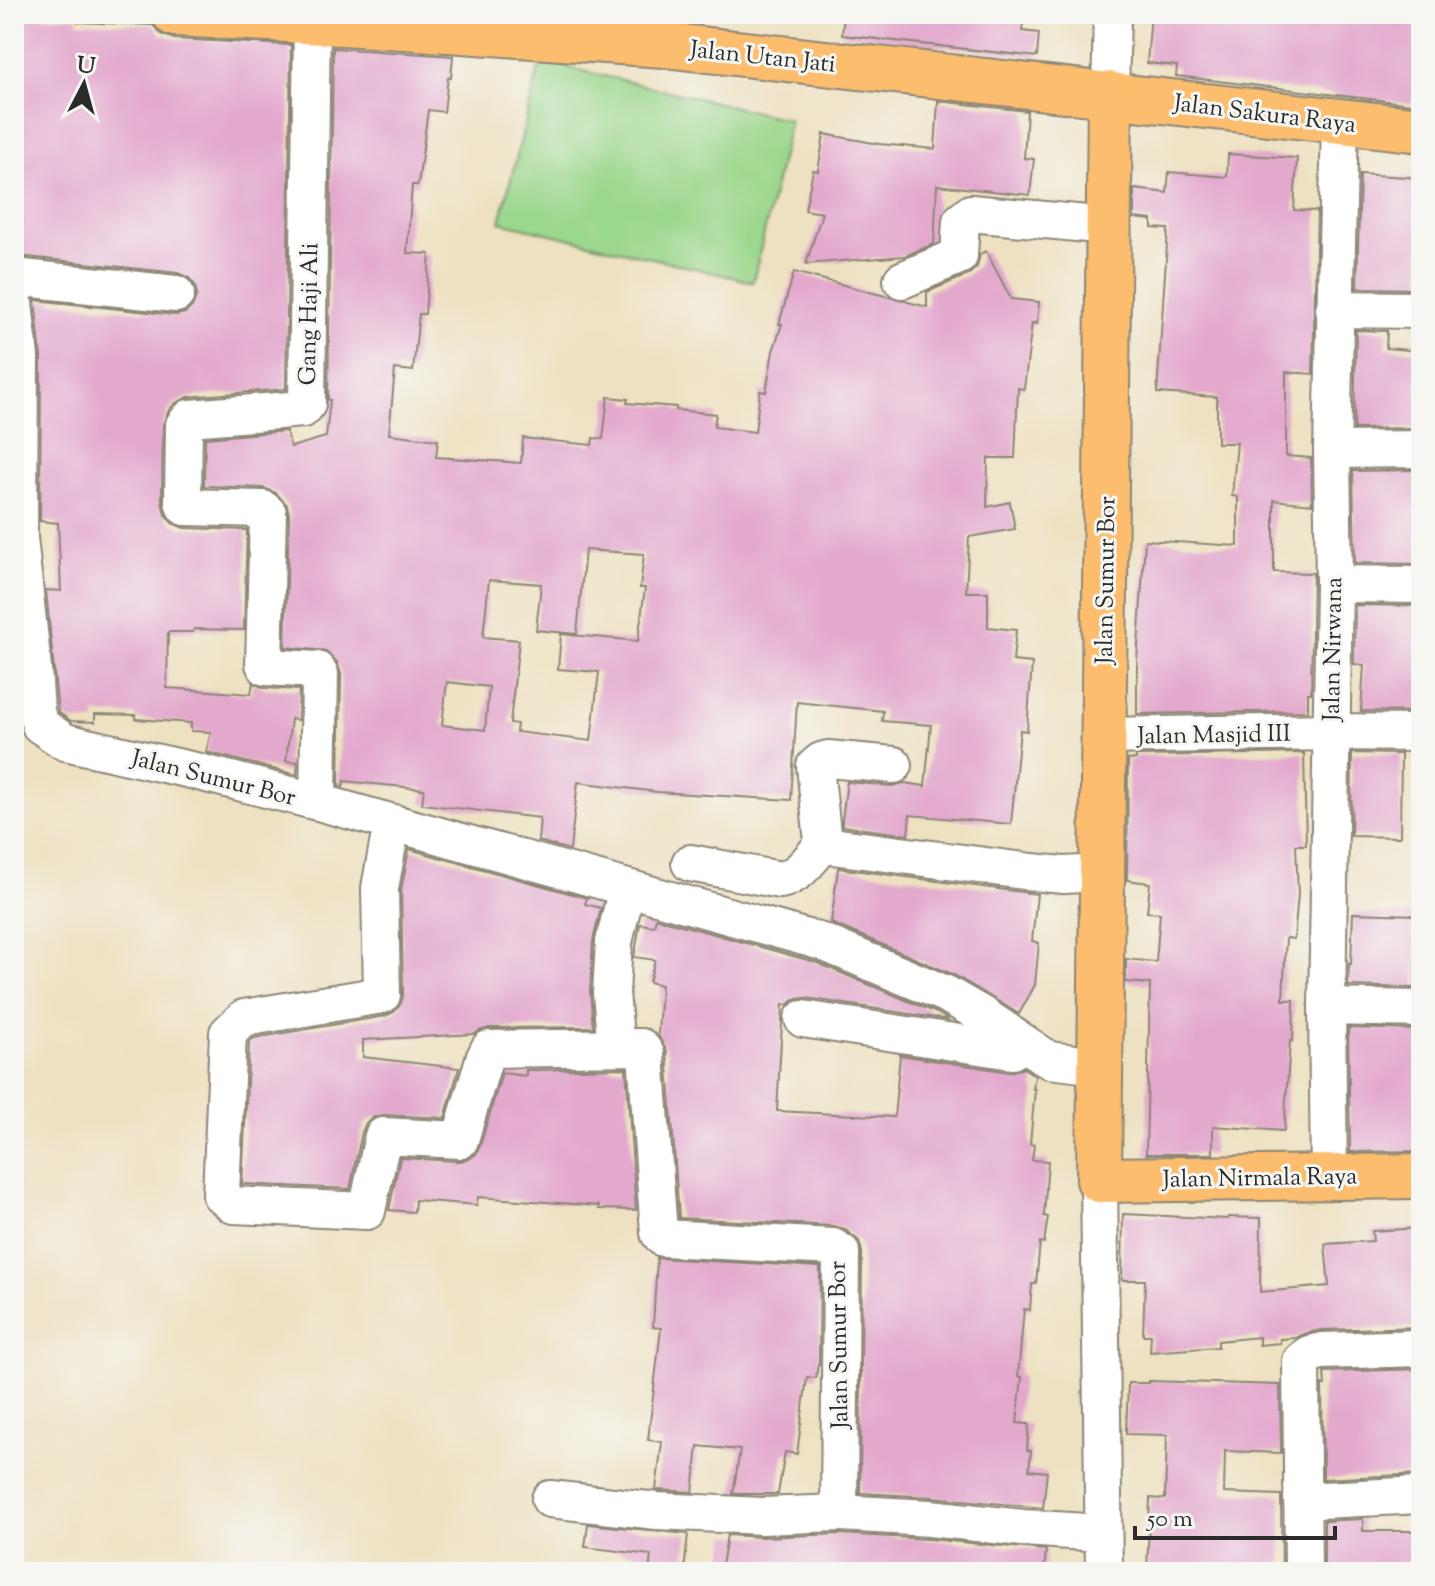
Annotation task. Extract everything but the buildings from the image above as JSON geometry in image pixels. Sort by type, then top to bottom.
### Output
[{"type":"main road","name":"Jalan Utan Jati","points":[[175,14],[312,21],[359,19],[664,30],[1074,90]]},
{"type":"main road","name":"Jalan Sakura Raya","points":[[1074,90],[1421,130]]},
{"type":"main road","name":"Jalan Sumur Bor","points":[[1074,90],[1109,156],[1087,225],[1103,736],[1066,873],[1062,1058],[1099,1180]]},
{"type":"main road","points":[[1109,156],[1111,138],[1118,122],[1131,109],[1148,102],[1166,101]]},
{"type":"main road","name":"Jalan Nirmala Raya","points":[[1099,1180],[1421,1176]]},
{"type":"street","points":[[1074,90],[1112,14]]},
{"type":"street","name":"Gang Haji Ali","points":[[312,21],[307,404],[303,409],[190,418],[184,425],[183,501],[185,507],[263,509],[268,513],[264,664],[266,667],[317,670],[320,674],[318,802]]},
{"type":"street","name":"Jalan Nirwana","points":[[1329,1176],[1327,1007],[1334,584],[1332,450],[1340,122]]},
{"type":"street","points":[[902,280],[959,256],[961,221],[971,213],[1087,225]]},
{"type":"street","points":[[14,277],[176,294]]},
{"type":"street","points":[[14,303],[17,357]]},
{"type":"street","points":[[1334,309],[1421,310]]},
{"type":"street","name":"Jalan Sumur Bor","points":[[17,357],[19,538],[36,711],[40,725],[65,742],[318,802],[822,942],[946,994],[1062,1058]]},
{"type":"street","points":[[1332,450],[1421,449]]},
{"type":"street","points":[[1334,584],[1421,585]]},
{"type":"street","name":"Jalan Masjid III","points":[[1103,736],[1421,733]]},
{"type":"street","points":[[894,765],[828,759],[815,766],[822,833],[832,846],[1066,873]]},
{"type":"street","name":"Jalan Sumur Bor","points":[[392,823],[380,888],[382,995],[244,1018],[228,1033],[221,1195],[233,1205],[367,1211],[383,1136],[460,1140],[489,1049],[641,1047],[646,1054],[659,1233],[663,1238],[833,1247],[841,1252],[839,1513]]},
{"type":"street","points":[[690,863],[780,880],[797,873],[826,841]]},
{"type":"street","points":[[616,1047],[611,993],[614,942],[627,888]]},
{"type":"street","points":[[1327,1007],[1421,1009]]},
{"type":"street","points":[[803,1019],[1062,1058]]},
{"type":"street","name":"Jalan Sumur Bor","points":[[1099,1180],[1096,1533],[1104,1572]]},
{"type":"street","points":[[1303,1572],[1301,1361],[1309,1354],[1322,1351],[1421,1348]]},
{"type":"street","points":[[1302,1501],[1421,1495]]},
{"type":"street","points":[[550,1499],[657,1511],[762,1516],[839,1513],[1096,1533]]},
{"type":"green space","points":[[541,61],[790,120],[753,282],[500,222]]}]
